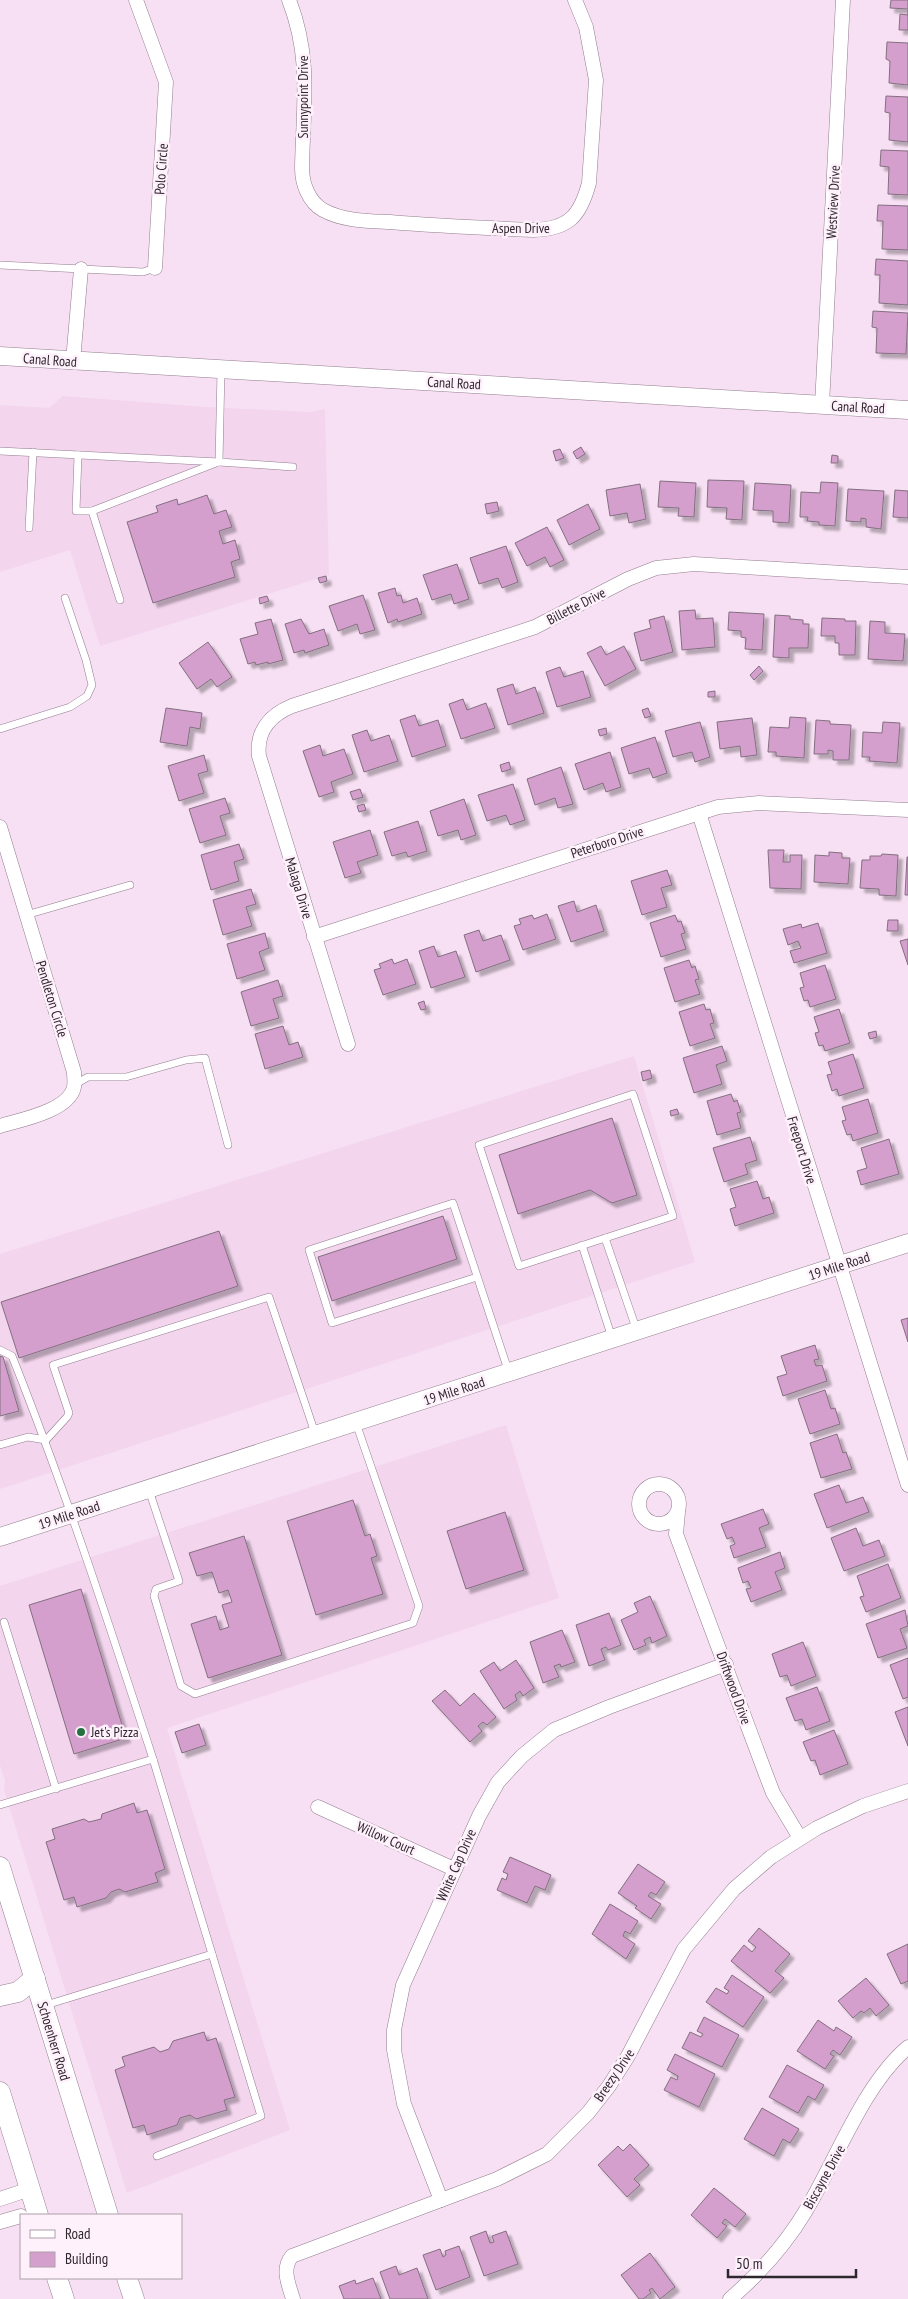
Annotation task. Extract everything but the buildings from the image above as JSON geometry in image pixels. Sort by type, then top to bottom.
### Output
[{"type":"main road","name":"Schoenherr Road","points":[[0,1867],[108,2214]]},
{"type":"main road","points":[[0,1996],[18,1992],[35,1978]]},
{"type":"main road","points":[[0,2092],[30,2189],[31,2214]]},
{"type":"main road","points":[[57,2279],[64,2299]]},
{"type":"main road","points":[[127,2279],[134,2299]]},
{"type":"street","name":"Polo Circle","points":[[136,0],[166,82],[154,268]]},
{"type":"street","name":"Sunnypoint Drive","points":[[290,0],[303,45],[306,92],[302,171],[308,195]]},
{"type":"street","name":"Aspen Drive","points":[[308,195],[321,209],[332,214],[364,220],[431,226],[533,230],[548,229],[568,223],[582,204],[589,183],[596,80],[586,28],[575,0]]},
{"type":"street","name":"Westview Drive","points":[[822,405],[843,0]]},
{"type":"street","points":[[72,361],[81,269]]},
{"type":"street","name":"Canal Road","points":[[0,356],[908,410]]},
{"type":"street","name":"Billette Drive","points":[[262,731],[272,716],[282,710],[536,627],[628,579],[656,568],[694,564],[908,577]]},
{"type":"street","name":"Malaga Drive","points":[[262,731],[258,747],[259,756],[348,1044]]},
{"type":"street","name":"Peterboro Drive","points":[[314,936],[718,807],[744,803],[908,810]]},
{"type":"street","name":"Freeport Drive","points":[[699,813],[838,1266],[908,1485]]},
{"type":"street","name":"Pendleton Circle","points":[[0,827],[74,1072],[74,1085]]},
{"type":"street","points":[[0,1126],[53,1109],[66,1102],[74,1085]]},
{"type":"street","name":"19 Mile Road","points":[[0,1538],[908,1243]]},
{"type":"street","name":"Driftwood Drive","points":[[676,1534],[644,1518],[640,1512],[640,1499],[647,1488],[660,1484],[672,1488],[679,1499],[676,1534],[773,1793],[800,1838]]},
{"type":"street","points":[[656,1524],[669,1522],[678,1512]]},
{"type":"street","name":"White Cap Drive","points":[[441,2200],[404,2104],[394,2050],[394,2030],[403,1985],[478,1816],[498,1782],[522,1756],[554,1730],[609,1707],[726,1664]]},
{"type":"street","name":"Breezy Drive","points":[[293,2299],[286,2272],[286,2263],[292,2256],[505,2175],[547,2154],[588,2113],[609,2086],[628,2056],[676,1964],[698,1930],[724,1899],[755,1870],[800,1838],[856,1809],[908,1791]]},
{"type":"street","name":"Willow Court","points":[[318,1807],[454,1869]]},
{"type":"street","name":"Biscayne Drive","points":[[730,2299],[762,2269],[805,2213],[876,2082],[893,2060],[908,2047]]},
{"type":"street","points":[[0,2198],[30,2189]]},
{"type":"street","points":[[0,2222],[20,2217]]},
{"type":"lane","name":"Polo Circle","points":[[0,265],[143,272],[154,268]]},
{"type":"lane","points":[[219,462],[221,370]]},
{"type":"lane","points":[[0,451],[293,467]]},
{"type":"lane","points":[[29,528],[34,452]]},
{"type":"lane","points":[[78,454],[76,511],[92,511],[219,462]]},
{"type":"lane","points":[[92,511],[120,600]]},
{"type":"lane","points":[[0,729],[70,707],[87,696],[92,686],[86,660],[65,598]]},
{"type":"lane","points":[[26,914],[130,885]]},
{"type":"lane","points":[[74,1085],[88,1077],[126,1077],[186,1060],[205,1058],[228,1145]]},
{"type":"lane","points":[[633,1094],[673,1216],[582,1245],[519,1266],[479,1145],[633,1094]]},
{"type":"lane","points":[[477,1277],[332,1323],[309,1250],[453,1203],[509,1373]]},
{"type":"lane","points":[[605,1238],[637,1331]]},
{"type":"lane","points":[[582,1245],[612,1339]]},
{"type":"lane","points":[[46,1440],[70,1413],[53,1365],[270,1297],[316,1436]]},
{"type":"lane","points":[[0,1350],[12,1356],[73,1514],[154,1759],[260,2116],[157,2156]]},
{"type":"lane","points":[[149,1489],[179,1581],[156,1589],[154,1596],[180,1686],[195,1694],[413,1623],[419,1606],[356,1423]]},
{"type":"lane","points":[[0,1445],[28,1437],[46,1440]]},
{"type":"lane","points":[[4,1622],[56,1789]]},
{"type":"lane","points":[[0,1805],[154,1759]]},
{"type":"lane","points":[[43,2006],[212,1954]]},
{"type":"shaded area","points":[[63,396],[206,407],[311,412],[325,409],[329,575],[100,646],[70,550],[0,572],[0,405],[49,408]]},
{"type":"shaded area","points":[[634,1056],[695,1262],[0,1489],[0,1254]]},
{"type":"shaded area","points":[[506,1425],[559,1598],[167,1728],[290,2130],[127,2193],[4,1789],[5,1780],[0,1765],[0,1586]]},
{"type":"place","name":"Jet's Pizza","points":[[81,1732]]}]
